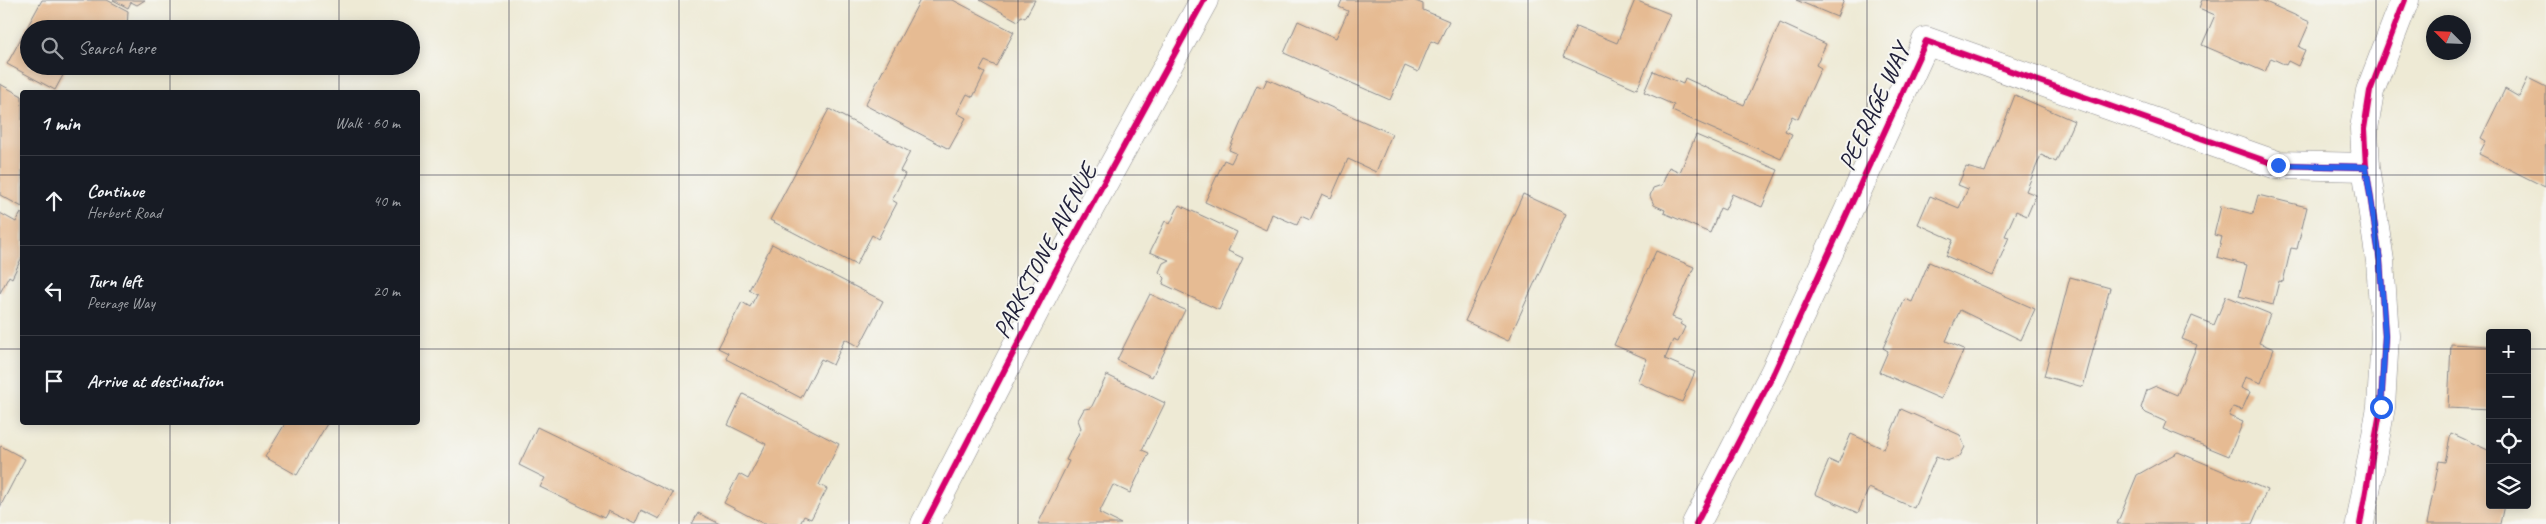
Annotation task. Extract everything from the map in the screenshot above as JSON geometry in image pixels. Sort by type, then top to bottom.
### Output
[{"type":"street","name":"PARKSTONE AVENUE","points":[[925,524],[1056,270],[1204,0]]},
{"type":"street","points":[[2360,524],[2372,467],[2381,407],[2385,336],[2380,261],[2366,167],[2364,128],[2370,91],[2404,0]]},
{"type":"street","name":"PEERAGE WAY","points":[[1696,524],[1774,373],[1926,41],[2278,165],[2366,167]]},
{"type":"building","points":[[42,0],[107,0],[128,11],[128,20],[31,20]]},
{"type":"building","points":[[113,0],[145,0],[137,5],[131,2],[128,8]]},
{"type":"building","points":[[920,0],[953,0],[1014,32],[996,66],[985,61],[980,70],[985,73],[973,97],[967,94],[957,113],[966,118],[949,149],[865,105]]},
{"type":"building","points":[[980,0],[1035,0],[1025,18],[1021,16],[1018,21]]},
{"type":"building","points":[[1342,0],[1413,0],[1423,4],[1423,10],[1449,21],[1438,44],[1431,41],[1418,72],[1405,66],[1390,100],[1284,53],[1298,21],[1336,38],[1348,11],[1339,7]]},
{"type":"building","points":[[1635,0],[1670,14],[1637,89],[1563,57],[1576,26],[1617,43]]},
{"type":"building","points":[[1796,0],[1844,0],[1837,17]]},
{"type":"building","points":[[2202,0],[2261,0],[2310,22],[2299,47],[2305,50],[2298,66],[2288,61],[2286,65],[2271,58],[2265,72],[2202,45],[2215,15],[2199,8]]},
{"type":"building","points":[[1780,23],[1826,44],[1816,65],[1821,68],[1798,119],[1792,116],[1785,131],[1792,134],[1781,159],[1672,111],[1674,105],[1644,92],[1653,71],[1683,84],[1685,78],[1744,105]]},
{"type":"building","points":[[20,40],[20,71],[7,64]]},
{"type":"building","points":[[27,75],[63,75],[55,90]]},
{"type":"building","points":[[2528,78],[2546,87],[2545,187],[2479,154],[2486,141],[2481,138],[2505,89],[2519,97]]},
{"type":"building","points":[[1267,79],[1392,134],[1376,172],[1348,159],[1331,198],[1322,194],[1310,220],[1301,216],[1297,225],[1272,214],[1266,230],[1205,202],[1224,160],[1231,163],[1236,153],[1229,150],[1257,85],[1263,88]]},
{"type":"building","points":[[0,84],[20,95],[20,206],[0,195]]},
{"type":"building","points":[[2015,95],[2074,121],[2056,162],[2041,155],[2026,191],[2036,195],[2027,216],[2016,211],[2005,236],[2009,237],[1993,276],[1946,256],[1953,240],[1918,224],[1930,196],[1959,208],[1968,189],[1958,185],[1966,167],[1985,172]]},
{"type":"building","points":[[829,109],[910,152],[900,171],[905,174],[892,200],[897,203],[878,239],[872,235],[856,265],[770,220]]},
{"type":"building","points":[[1696,135],[1778,170],[1762,207],[1732,194],[1725,210],[1720,208],[1710,233],[1664,213],[1665,210],[1654,205],[1650,196],[1653,188],[1662,185],[1669,167],[1680,172]]},
{"type":"building","points":[[1523,194],[1566,214],[1508,341],[1465,321]]},
{"type":"building","points":[[2258,195],[2307,207],[2297,249],[2291,248],[2283,282],[2279,281],[2273,305],[2239,296],[2247,265],[2217,257],[2222,237],[2214,235],[2221,206],[2253,214]]},
{"type":"building","points":[[1179,205],[1237,232],[1228,251],[1243,258],[1219,310],[1163,284],[1165,278],[1159,272],[1163,263],[1169,260],[1150,252],[1165,221],[1170,224]]},
{"type":"building","points":[[0,213],[16,222],[20,215],[20,261],[12,278],[9,276],[0,293]]},
{"type":"building","points":[[772,244],[883,301],[859,347],[845,339],[833,365],[821,359],[801,398],[726,359],[728,353],[718,348],[742,302],[750,307],[757,294],[749,290]]},
{"type":"building","points":[[1656,251],[1694,267],[1672,317],[1682,321],[1680,324],[1685,327],[1678,342],[1673,340],[1665,359],[1695,372],[1682,402],[1637,382],[1647,359],[1614,345]]},
{"type":"building","points":[[1929,262],[2035,309],[2021,340],[1960,310],[1946,341],[1964,349],[1941,399],[1879,372],[1888,351],[1883,348],[1905,299],[1912,302]]},
{"type":"building","points":[[2070,277],[2110,288],[2083,387],[2044,376]]},
{"type":"building","points":[[1150,294],[1185,310],[1152,377],[1117,360]]},
{"type":"building","points":[[2226,296],[2270,314],[2259,343],[2274,349],[2261,383],[2245,377],[2241,388],[2250,392],[2242,410],[2233,407],[2229,416],[2243,422],[2229,456],[2163,429],[2166,422],[2146,413],[2141,408],[2147,390],[2156,386],[2177,395],[2197,345],[2182,339],[2192,316],[2214,325]]},
{"type":"building","points":[[2451,344],[2486,346],[2486,410],[2448,408]]},
{"type":"building","points":[[1107,375],[1165,403],[1142,450],[1149,453],[1130,493],[1113,485],[1099,513],[1121,524],[1038,524],[1069,461],[1066,460],[1081,428],[1078,420],[1084,409],[1091,408]]},
{"type":"building","points":[[743,394],[839,444],[819,485],[827,489],[811,519],[804,516],[800,524],[764,524],[724,503],[739,474],[748,479],[766,444],[728,425]]},
{"type":"building","points":[[1901,409],[1960,435],[1965,447],[1960,456],[1947,461],[1936,457],[1914,508],[1869,488],[1858,513],[1815,494],[1829,460],[1838,464],[1851,434],[1884,449]]},
{"type":"building","points":[[284,425],[326,425],[297,475],[265,457]]},
{"type":"building","points":[[537,427],[673,493],[659,519],[641,510],[635,524],[608,511],[604,518],[540,487],[545,478],[519,465]]},
{"type":"building","points":[[2451,433],[2486,449],[2486,509],[2503,509],[2500,524],[2427,524],[2439,461],[2445,462]]},
{"type":"building","points":[[1,446],[25,459],[0,507],[0,448]]},
{"type":"building","points":[[2178,452],[2267,490],[2252,524],[2117,524],[2137,475]]},
{"type":"building","points":[[698,513],[720,524],[692,524]]},
{"type":"cycle path","points":[[925,524],[1056,270],[1204,0]]},
{"type":"cycle path","points":[[2360,524],[2381,407],[2385,336],[2380,261],[2366,167],[2364,129],[2370,91],[2405,0]]},
{"type":"cycle path","points":[[1696,524],[1774,373],[1926,41],[2277,165],[2366,167]]},
{"type":"route","points":[[2278,165],[2366,167],[2380,261],[2385,336],[2381,407]]}]
